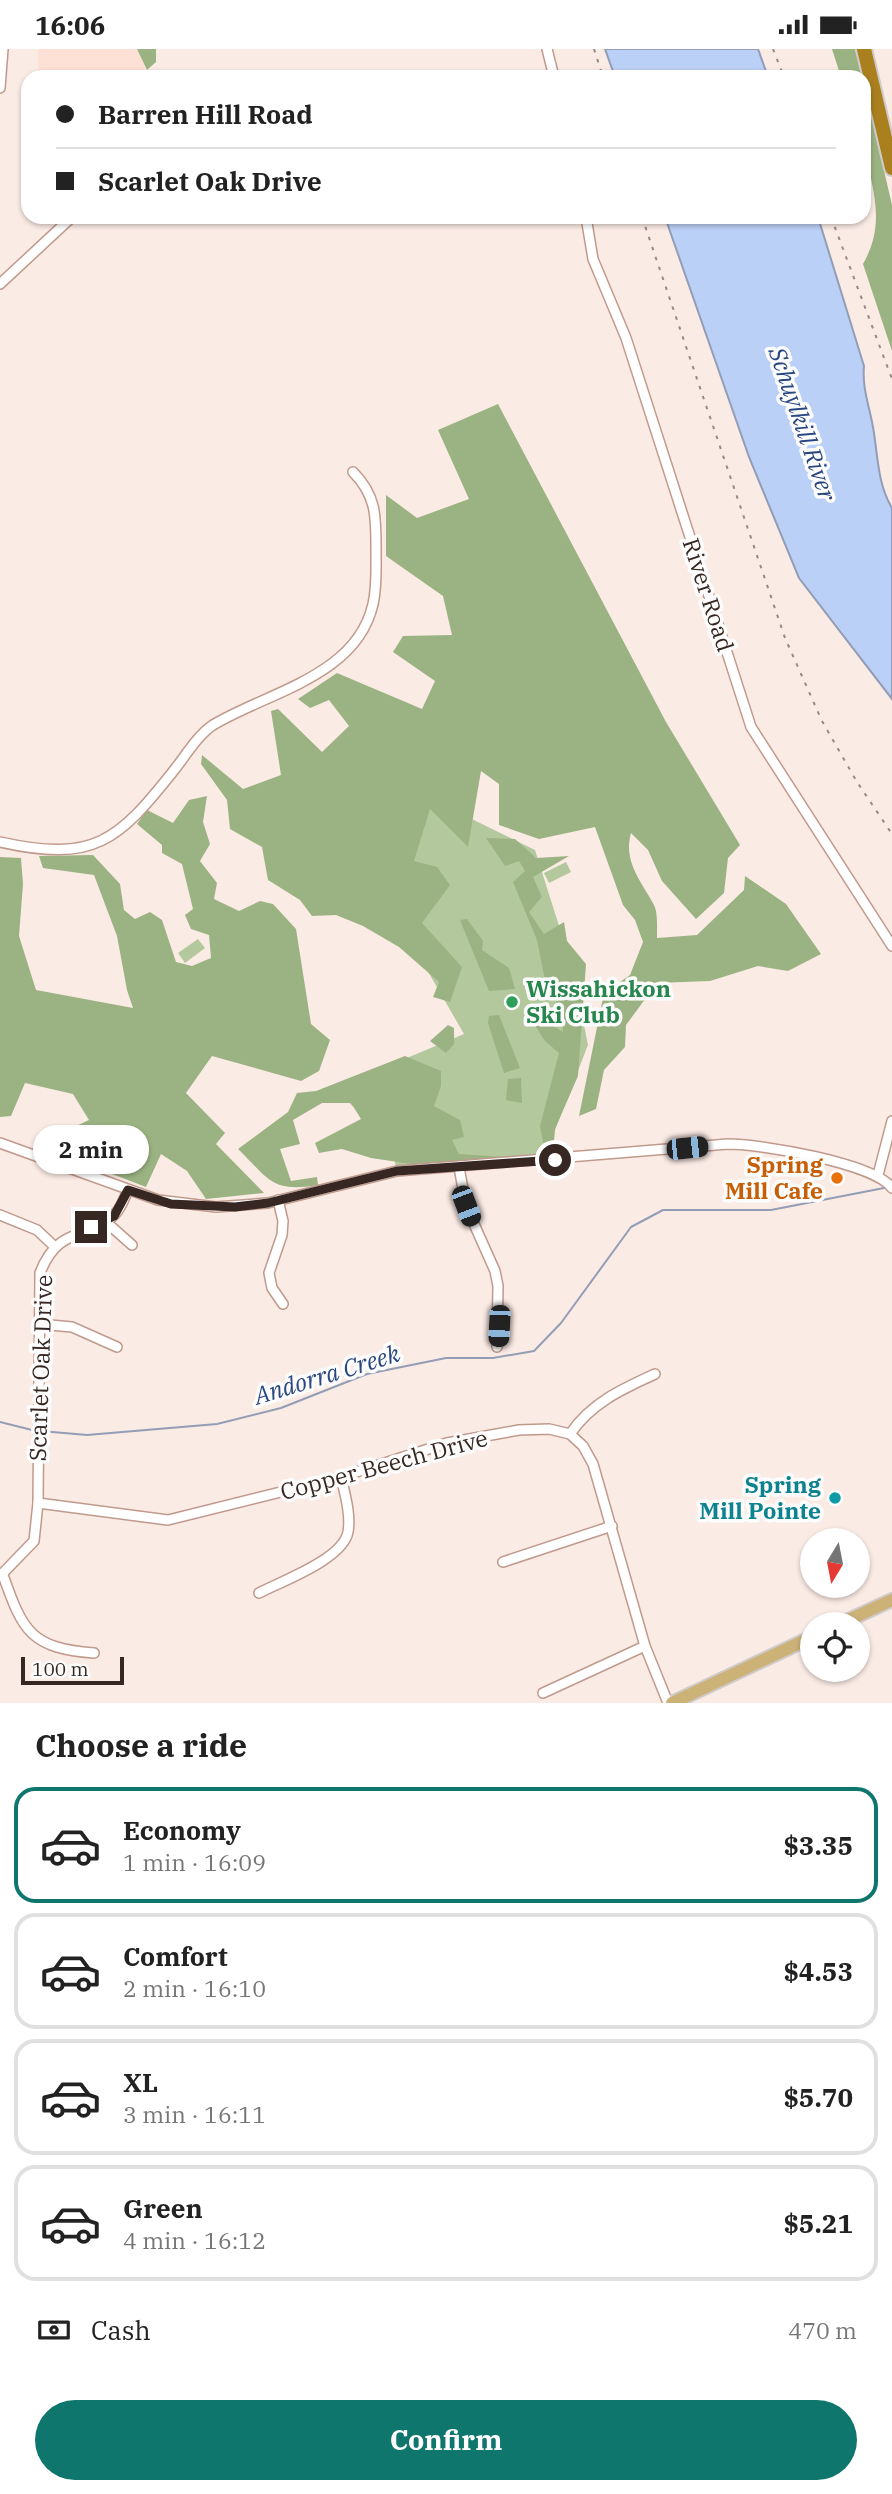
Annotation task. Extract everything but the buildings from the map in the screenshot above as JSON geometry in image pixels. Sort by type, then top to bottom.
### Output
[{"type":"highway","points":[[863,49],[868,70]]},
{"type":"highway","points":[[872,49],[892,129]]},
{"type":"highway","points":[[871,82],[892,168]]},
{"type":"main road","points":[[866,1612],[892,1600]]},
{"type":"main road","points":[[670,1703],[800,1643]]},
{"type":"street","points":[[0,88],[3,49]]},
{"type":"street","points":[[547,49],[552,70]]},
{"type":"street","points":[[0,284],[64,224]]},
{"type":"street","name":"River Road","points":[[587,224],[593,259],[626,338],[751,727],[892,946]]},
{"type":"street","points":[[0,842],[56,851],[79,849],[108,840],[136,818],[212,726],[274,698],[339,658],[368,621],[374,602],[374,503],[367,487],[353,472]]},
{"type":"street","points":[[878,1175],[892,1121]]},
{"type":"street","points":[[0,1143],[164,1202],[194,1206],[235,1207],[278,1200],[390,1173],[736,1144],[788,1152],[878,1175],[892,1188]]},
{"type":"street","points":[[459,1167],[466,1206],[495,1271],[499,1316],[498,1347]]},
{"type":"street","points":[[128,1190],[118,1211],[106,1222],[132,1245]]},
{"type":"street","points":[[278,1200],[283,1221],[282,1235],[269,1273],[272,1288],[283,1304]]},
{"type":"street","points":[[0,1215],[37,1230],[55,1247]]},
{"type":"street","name":"Scarlet Oak Drive","points":[[1,1576],[34,1541],[38,1503],[40,1273],[55,1247],[71,1235],[106,1222]]},
{"type":"street","points":[[39,1324],[72,1327],[117,1347]]},
{"type":"street","points":[[654,1374],[598,1405],[582,1417],[570,1434],[583,1445],[593,1464],[645,1646],[670,1703]]},
{"type":"street","name":"Copper Beech Drive","points":[[38,1503],[168,1520],[341,1477],[447,1443],[519,1430],[549,1429],[570,1434]]},
{"type":"street","points":[[259,1593],[335,1553],[348,1534],[348,1507],[341,1477]]},
{"type":"street","points":[[503,1562],[612,1526]]},
{"type":"street","points":[[1,1576],[15,1609],[35,1639],[68,1651],[94,1653]]},
{"type":"street","points":[[543,1693],[645,1646]]},
{"type":"shaded area","points":[[38,49],[144,49],[145,70],[38,70]]},
{"type":"green space","points":[[137,49],[156,49],[156,62],[147,70]]},
{"type":"green space","points":[[832,49],[855,49],[860,70],[839,70]]},
{"type":"green space","points":[[871,115],[892,205],[892,351],[863,264],[875,233],[875,204],[871,179]]},
{"type":"green space","points":[[498,404],[666,722],[740,845],[728,858],[724,893],[696,919],[662,881],[648,850],[631,833],[631,862],[655,908],[657,938],[697,935],[744,890],[745,876],[786,904],[821,954],[788,971],[758,966],[710,981],[657,983],[626,1025],[625,1047],[604,1070],[596,1109],[579,1116],[604,993],[630,975],[643,942],[635,920],[623,905],[595,827],[539,839],[499,825],[499,784],[481,771],[468,847],[430,809],[414,861],[437,867],[450,885],[422,923],[462,967],[450,1002],[433,997],[439,982],[399,947],[363,926],[336,915],[312,916],[300,900],[268,880],[262,847],[230,829],[227,800],[201,764],[202,755],[243,789],[281,775],[271,711],[278,709],[322,752],[349,726],[329,700],[310,708],[298,699],[337,673],[422,709],[435,681],[393,652],[403,636],[452,635],[443,596],[386,556],[386,495],[417,518],[469,499],[438,430]]},
{"type":"green space","points":[[207,796],[203,822],[210,844],[200,861],[217,883],[214,899],[239,911],[260,901],[273,904],[296,929],[311,1024],[330,1040],[319,1071],[301,1081],[212,1056],[186,1093],[225,1133],[216,1144],[264,1193],[206,1199],[187,1171],[161,1154],[146,1187],[36,1145],[89,1120],[73,1094],[25,1083],[11,1116],[0,1117],[0,857],[21,858],[23,884],[19,936],[36,990],[133,1008],[117,936],[94,875],[43,868],[39,856],[93,855],[120,884],[124,910],[135,919],[150,912],[162,920],[176,962],[192,966],[211,958],[209,935],[191,929],[185,915],[193,909],[182,864],[162,853],[162,845],[137,824],[147,810],[173,823],[189,800]]},
{"type":"green space","name":"Wissahickon Ski Club","points":[[429,798],[535,850],[573,970],[588,1045],[553,1135],[555,1160],[396,1167],[390,1138],[333,1089],[464,1034],[389,904],[365,839]]},
{"type":"green space","points":[[486,838],[515,839],[536,858],[569,856],[533,877],[542,897],[529,912],[544,934],[564,922],[567,941],[586,964],[578,1076],[555,1129],[553,1156],[513,1158],[545,1152],[540,1126],[559,1053],[545,1041],[526,1011],[538,1008],[549,1023],[563,1032],[562,1013],[545,980],[537,940],[513,882],[525,871],[519,861],[505,866]]},
{"type":"green space","points":[[566,862],[571,872],[549,883],[544,873]]},
{"type":"green space","points":[[467,919],[483,941],[482,950],[509,968],[515,989],[489,991],[460,920]]},
{"type":"green space","points":[[198,939],[205,948],[185,963],[178,953]]},
{"type":"green space","points":[[499,1015],[520,1068],[504,1073],[488,1023],[489,1016]]},
{"type":"green space","points":[[448,1025],[454,1028],[454,1044],[446,1053],[430,1041]]},
{"type":"green space","points":[[405,1056],[441,1071],[441,1086],[434,1106],[460,1120],[464,1137],[452,1140],[459,1154],[506,1157],[504,1161],[425,1166],[371,1158],[342,1149],[319,1153],[315,1143],[361,1119],[351,1103],[322,1103],[293,1120],[300,1144],[280,1149],[291,1181],[317,1177],[318,1185],[280,1185],[265,1176],[238,1149],[288,1112],[297,1093],[316,1091]]},
{"type":"green space","points":[[521,1078],[522,1103],[506,1100],[508,1079]]},
{"type":"water","points":[[605,49],[758,49],[766,70],[612,70]]},
{"type":"water","name":"Schuylkill River","points":[[667,224],[820,224],[864,366],[865,389],[881,479],[892,508],[892,699],[799,578],[749,457]]},
{"type":"waterway","name":"Andorra Creek","points":[[41,1431],[87,1435],[217,1424],[281,1408],[367,1374],[446,1358],[493,1358],[534,1351],[561,1323],[631,1227],[663,1210],[771,1210],[884,1188]]},
{"type":"waterway","name":"Andorra Creek","points":[[0,1422],[36,1431]]},
{"type":"railway","points":[[594,49],[601,70]]},
{"type":"railway","points":[[773,49],[781,70]]},
{"type":"railway","points":[[644,224],[785,638],[822,721],[857,782],[892,834]]},
{"type":"railway","points":[[834,224],[892,379]]},
{"type":"place","name":"Wissahickon Ski Club","points":[[512,1002]]},
{"type":"place","name":"Spring Mill Cafe","points":[[837,1178]]},
{"type":"place","name":"Spring Mill Pointe","points":[[835,1498]]},
{"type":"route","points":[[91,1227],[114,1216],[128,1190],[171,1204],[235,1207],[268,1203],[397,1171],[555,1160]]}]
